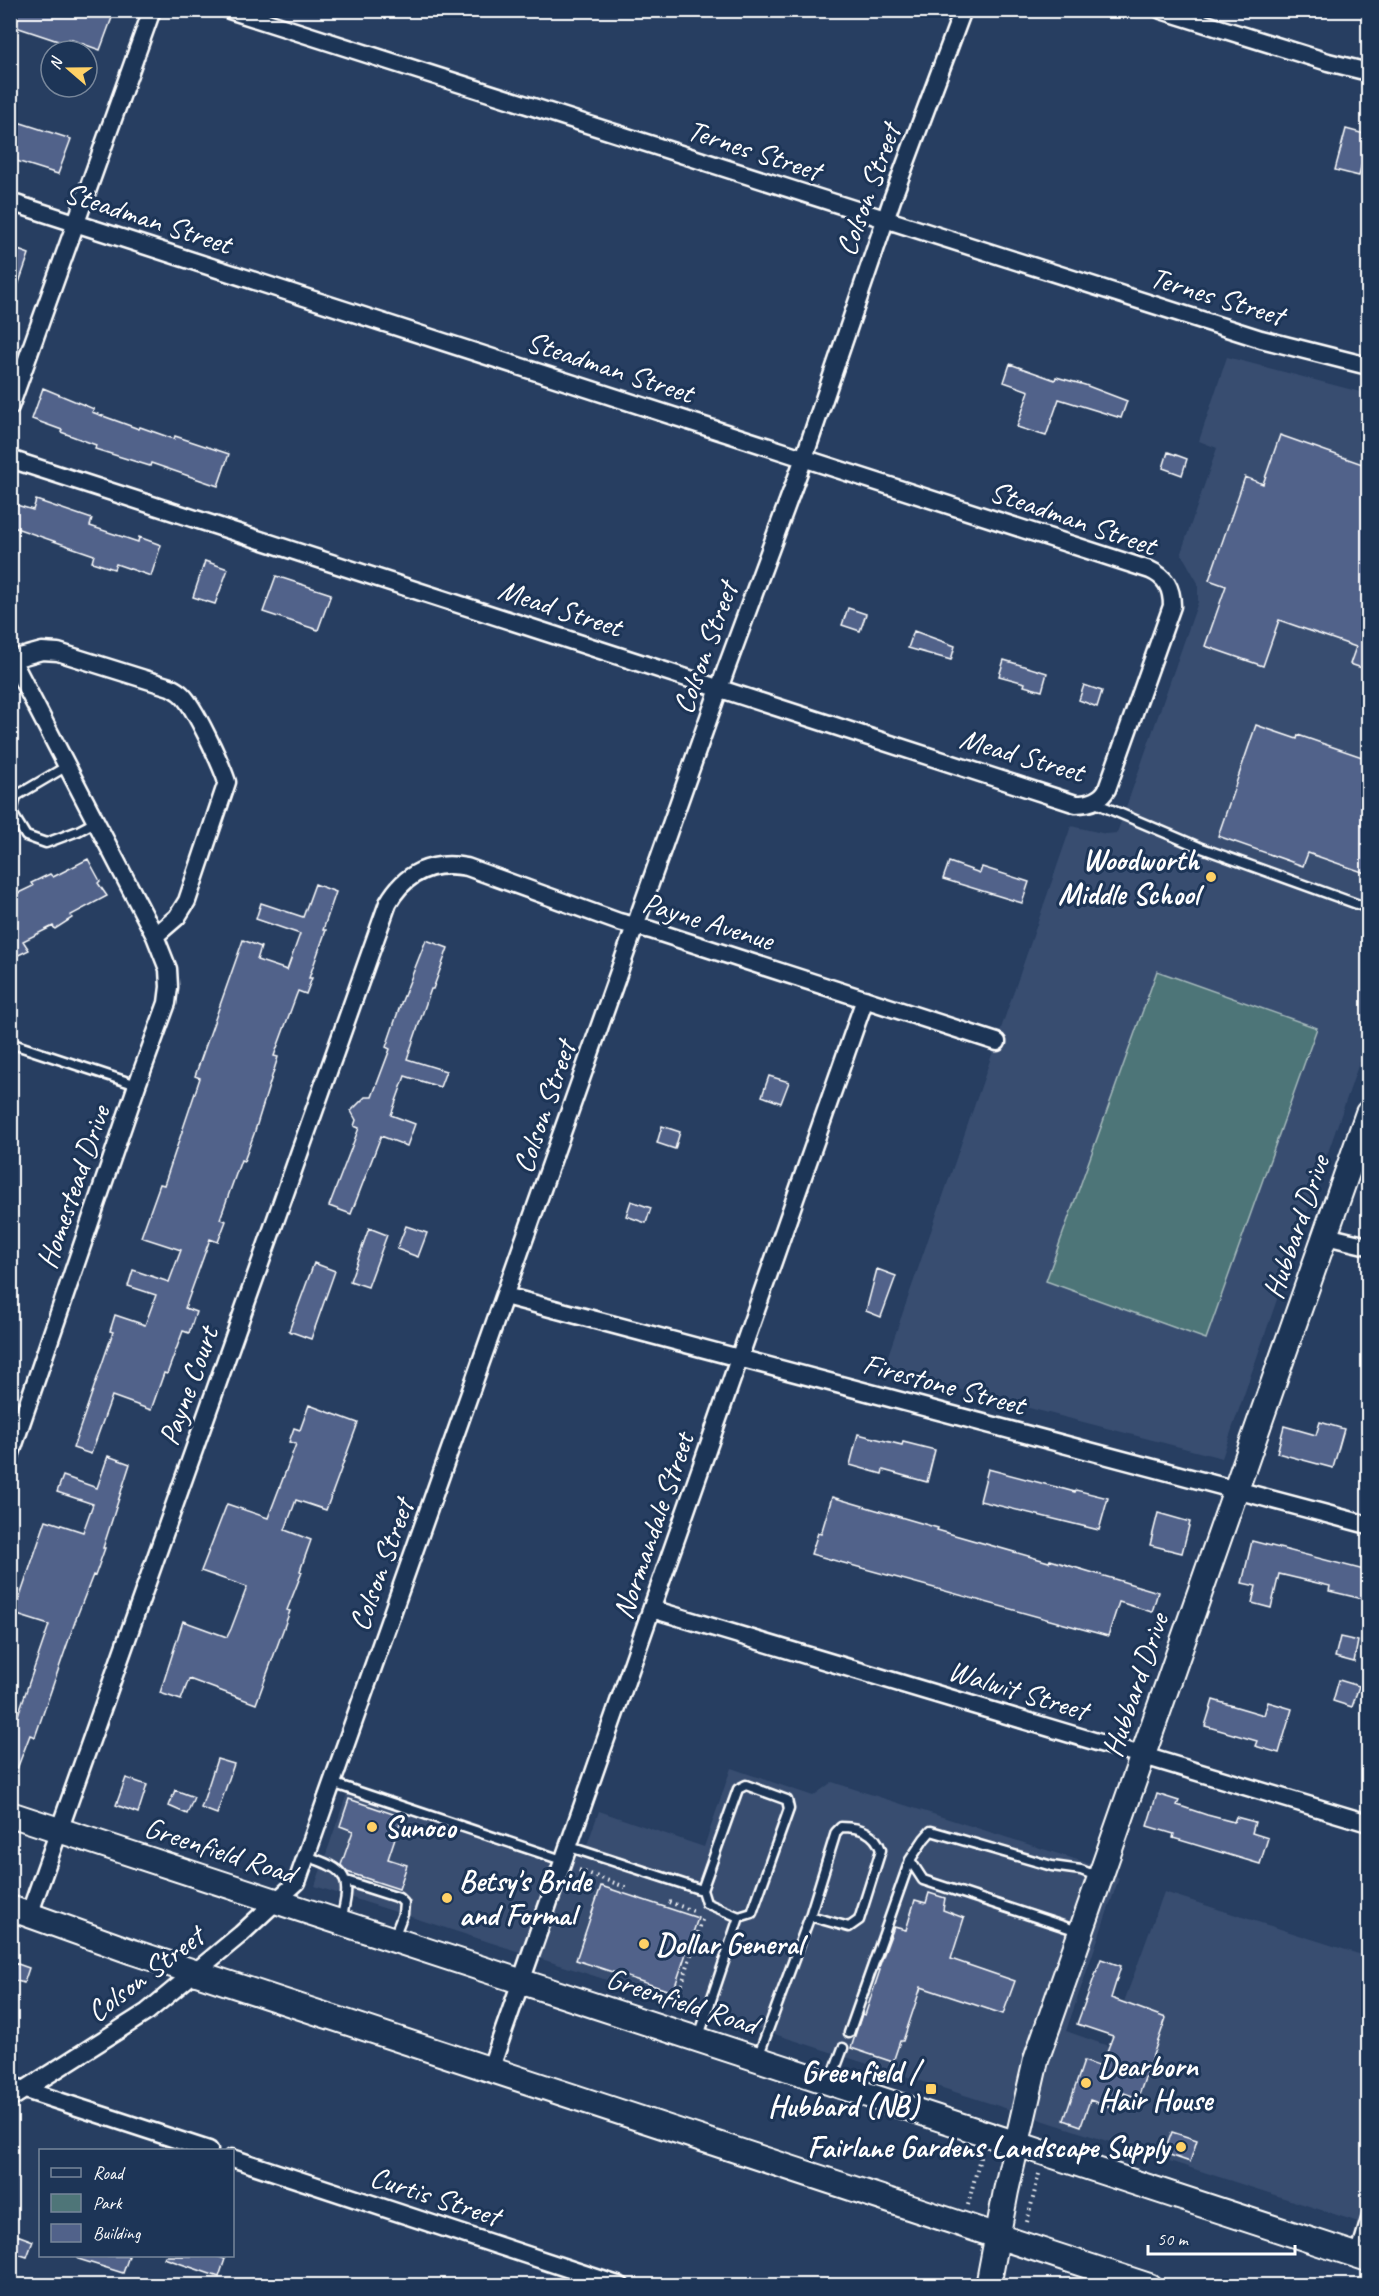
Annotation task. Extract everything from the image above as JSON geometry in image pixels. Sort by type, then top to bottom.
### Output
[{"type":"main road","name":"Hubbard Drive","points":[[988,2286],[1036,2060],[1368,1119]]},
{"type":"main road","name":"Greenfield Road","points":[[10,1814],[1362,2257]]},
{"type":"main road","points":[[20,1911],[194,1972],[1149,2286]]},
{"type":"street","points":[[10,407],[152,10]]},
{"type":"street","name":"Ternes Street","points":[[229,10],[1261,339],[1368,366]]},
{"type":"street","name":"Colson Street","points":[[15,2091],[147,2012],[276,1902],[297,1881],[719,688],[804,458],[886,220],[963,10]]},
{"type":"street","points":[[1161,10],[1328,62],[1368,72]]},
{"type":"street","name":"Steadman Street","points":[[10,202],[1157,573],[1168,585],[1172,606],[1107,789],[1104,795],[1093,802]]},
{"type":"street","name":"Mead Street","points":[[10,459],[1077,804],[1093,802]]},
{"type":"street","name":"Homestead Drive","points":[[10,1455],[136,1085],[167,1003],[169,987],[168,969],[155,936],[12,657],[42,651],[58,652],[170,687],[182,695],[190,705],[223,768],[227,782],[187,901],[177,917],[155,936]]},
{"type":"street","name":"Payne Avenue","points":[[405,880],[427,868],[455,865],[635,926],[997,1042]]},
{"type":"street","name":"Payne Court","points":[[20,1911],[58,1830],[388,903],[394,891],[405,880]]},
{"type":"street","name":"Normandale Street","points":[[490,2070],[571,1859],[652,1609],[865,999]]},
{"type":"street","points":[[1326,1236],[1368,1246]]},
{"type":"street","name":"Firestone Street","points":[[505,1296],[1368,1525]]},
{"type":"street","name":"Walwit Street","points":[[652,1609],[1368,1823]]},
{"type":"street","points":[[15,2091],[203,2149]]},
{"type":"street","name":"Curtis Street","points":[[234,2159],[621,2286]]},
{"type":"lane","points":[[67,766],[16,796],[12,813],[26,836],[46,843],[95,822]]},
{"type":"lane","points":[[1093,802],[1199,847],[1368,908]]},
{"type":"lane","points":[[10,1043],[136,1085]]},
{"type":"lane","points":[[332,1784],[571,1859],[702,1890]]},
{"type":"lane","points":[[746,1785],[787,1800],[789,1809],[752,1913],[739,1917],[706,1903],[702,1890],[738,1789],[746,1785]]},
{"type":"lane","points":[[757,2059],[810,1916],[836,1832],[842,1827],[850,1827],[872,1833],[881,1850],[859,1920],[849,1927],[810,1916]]},
{"type":"lane","points":[[849,2033],[910,1860],[924,1839],[932,1832],[939,1832],[1052,1866],[1081,1870],[1101,1877]]},
{"type":"lane","points":[[306,1856],[331,1867],[344,1876],[347,1896],[340,1923]]},
{"type":"lane","points":[[910,1860],[923,1880],[1081,1932]]},
{"type":"lane","points":[[346,1881],[399,1898],[404,1903],[403,1914],[393,1940]]},
{"type":"lane","points":[[698,2039],[739,1917]]},
{"type":"lane","points":[[830,2083],[843,2048]]},
{"type":"lane","points":[[1362,2257],[1368,2212]]},
{"type":"path","points":[[571,1859],[628,1888]]},
{"type":"path","points":[[669,1902],[704,1915],[680,1990]]},
{"type":"path","points":[[968,2206],[981,2154]]},
{"type":"path","points":[[1027,2222],[1039,2172]]},
{"type":"shaded area","name":"Woodworth Middle School","points":[[1227,357],[1368,394],[1368,1037],[1222,1458],[883,1370],[1071,826],[1106,834],[1117,833],[1198,602],[1198,583],[1181,553],[1217,448],[1199,441]]},
{"type":"shaded area","points":[[731,1768],[813,1796],[832,1782],[1084,1862],[1119,1878],[1066,2031],[1108,2046],[1164,1892],[1368,1957],[1368,2225],[315,1886],[351,1782],[582,1859],[599,1811],[704,1847]]},
{"type":"green space","points":[[1157,971],[1317,1028],[1206,1339],[1046,1281]]},
{"type":"building","points":[[15,10],[101,10],[113,15],[100,50],[99,39],[52,39],[10,25]]},
{"type":"building","points":[[18,122],[71,139],[58,174],[10,159],[10,144]]},
{"type":"building","points":[[1346,129],[1368,135],[1359,176],[1335,170]]},
{"type":"building","points":[[10,247],[29,254],[13,300],[10,299]]},
{"type":"building","points":[[1010,364],[1055,380],[1056,377],[1085,385],[1127,401],[1121,418],[1059,399],[1046,436],[1017,427],[1029,391],[1004,382]]},
{"type":"building","points":[[43,388],[94,409],[92,412],[139,429],[140,427],[174,439],[175,436],[229,454],[218,486],[151,463],[150,466],[95,449],[96,445],[32,419]]},
{"type":"building","points":[[1280,435],[1368,466],[1368,670],[1350,664],[1356,647],[1279,620],[1263,666],[1205,646],[1226,586],[1209,580],[1245,477],[1263,484]]},
{"type":"building","points":[[1168,452],[1187,459],[1182,475],[1163,468]]},
{"type":"building","points":[[36,500],[92,519],[90,526],[138,542],[139,537],[161,545],[151,576],[116,564],[114,569],[92,562],[94,555],[10,526],[10,503],[33,510]]},
{"type":"building","points":[[205,561],[228,569],[215,604],[193,597]]},
{"type":"building","points":[[276,576],[331,594],[318,630],[263,612]]},
{"type":"building","points":[[848,608],[866,614],[860,631],[842,625]]},
{"type":"building","points":[[914,631],[955,646],[951,660],[908,648]]},
{"type":"building","points":[[1004,660],[1047,673],[1042,691],[1024,686],[1025,683],[999,676]]},
{"type":"building","points":[[1084,685],[1102,691],[1097,707],[1079,700]]},
{"type":"building","points":[[1256,725],[1297,739],[1298,735],[1368,759],[1368,874],[1308,853],[1303,866],[1218,836]]},
{"type":"building","points":[[88,859],[100,881],[98,883],[107,896],[71,915],[72,918],[55,929],[53,926],[23,941],[29,950],[10,959],[10,897],[33,886],[31,883],[50,874],[53,877]]},
{"type":"building","points":[[949,862],[980,873],[982,867],[1029,882],[1022,903],[943,879]]},
{"type":"building","points":[[315,884],[336,892],[323,930],[326,930],[309,978],[312,978],[306,994],[298,991],[274,1056],[278,1057],[254,1134],[244,1161],[241,1160],[220,1219],[226,1221],[218,1242],[210,1239],[185,1308],[196,1312],[189,1333],[183,1331],[167,1374],[164,1373],[151,1410],[112,1396],[91,1454],[73,1448],[113,1332],[110,1331],[115,1315],[145,1325],[156,1295],[128,1286],[133,1270],[169,1282],[181,1250],[141,1237],[160,1184],[164,1185],[200,1078],[195,1076],[243,940],[261,947],[257,960],[287,970],[300,934],[256,919],[261,903],[303,917]]},
{"type":"building","points":[[426,940],[448,948],[407,1059],[446,1071],[440,1087],[405,1076],[391,1115],[415,1124],[407,1146],[381,1136],[351,1214],[329,1206],[359,1128],[354,1126],[356,1120],[351,1111],[365,1097],[372,1097],[390,1049],[386,1047],[400,1006]]},
{"type":"building","points":[[769,1076],[789,1082],[781,1103],[762,1096]]},
{"type":"building","points":[[662,1126],[680,1132],[675,1149],[657,1143]]},
{"type":"building","points":[[631,1201],[651,1208],[646,1223],[626,1216]]},
{"type":"building","points":[[406,1226],[427,1233],[418,1257],[397,1249]]},
{"type":"building","points":[[369,1228],[387,1235],[368,1287],[350,1281]]},
{"type":"building","points":[[314,1263],[335,1271],[311,1339],[289,1331]]},
{"type":"building","points":[[877,1269],[896,1276],[881,1317],[866,1311]]},
{"type":"building","points":[[309,1405],[358,1423],[326,1510],[296,1500],[285,1530],[311,1540],[300,1571],[302,1572],[287,1610],[290,1611],[256,1704],[189,1679],[181,1700],[160,1693],[183,1621],[227,1637],[247,1587],[201,1571],[227,1504],[268,1518],[296,1444],[289,1442],[294,1428],[300,1430]]},
{"type":"building","points":[[1320,1422],[1344,1429],[1333,1468],[1277,1453],[1284,1426],[1316,1435]]},
{"type":"building","points":[[858,1434],[902,1445],[903,1442],[935,1450],[927,1482],[883,1470],[882,1474],[850,1465]]},
{"type":"building","points":[[108,1456],[130,1464],[103,1548],[105,1548],[77,1616],[35,1737],[30,1735],[12,1782],[10,1782],[10,1738],[49,1625],[14,1614],[46,1520],[83,1532],[93,1504],[57,1492],[63,1476],[97,1488]]},
{"type":"building","points":[[988,1469],[1075,1492],[1076,1490],[1108,1498],[1099,1530],[980,1501]]},
{"type":"building","points":[[832,1497],[938,1528],[937,1530],[1158,1592],[1152,1612],[1119,1602],[1108,1636],[811,1554],[818,1533],[821,1534]]},
{"type":"building","points":[[1158,1513],[1190,1522],[1182,1553],[1150,1545]]},
{"type":"building","points":[[1252,1541],[1368,1571],[1363,1599],[1329,1591],[1330,1586],[1279,1574],[1271,1608],[1252,1603],[1256,1586],[1242,1583]]},
{"type":"building","points":[[1340,1637],[1358,1641],[1354,1662],[1335,1657]]},
{"type":"building","points":[[1339,1680],[1359,1686],[1352,1707],[1333,1701]]},
{"type":"building","points":[[1213,1700],[1264,1715],[1268,1702],[1292,1709],[1279,1753],[1255,1746],[1257,1741],[1205,1726]]},
{"type":"building","points":[[217,1759],[234,1764],[217,1814],[201,1808]]},
{"type":"building","points":[[126,1778],[147,1785],[138,1813],[116,1805]]},
{"type":"building","points":[[175,1790],[194,1797],[187,1814],[169,1806]]},
{"type":"building","points":[[1157,1794],[1179,1801],[1177,1805],[1207,1815],[1234,1822],[1236,1817],[1255,1822],[1252,1833],[1268,1838],[1260,1864],[1173,1838],[1174,1834],[1147,1826]]},
{"type":"building","points":[[349,1799],[402,1817],[388,1859],[407,1865],[399,1889],[347,1872],[341,1865],[353,1831],[340,1826]]},
{"type":"building","points":[[601,1886],[698,1918],[673,1992],[576,1960]]},
{"type":"building","points":[[929,1893],[945,1898],[943,1910],[964,1918],[951,1959],[1015,1981],[1003,2014],[921,1987],[903,2041],[900,2041],[893,2062],[851,2048],[862,2014],[865,2015],[894,1927],[906,1930],[915,1900],[926,1903]]},
{"type":"building","points":[[1101,1959],[1121,1966],[1111,1998],[1166,2018],[1138,2098],[1124,2093],[1118,2110],[1090,2100],[1081,2126],[1064,2120],[1084,2061],[1101,2067],[1113,2036],[1077,2024]]},
{"type":"building","points":[[15,1963],[29,1968],[24,1983],[10,1979]]},
{"type":"building","points":[[1172,2132],[1197,2140],[1190,2162],[1164,2153]]},
{"type":"building","points":[[17,2235],[33,2241],[27,2257],[11,2252]]},
{"type":"building","points":[[78,2257],[129,2257],[123,2273],[78,2259]]},
{"type":"building","points":[[219,2257],[225,2259],[219,2277],[164,2258]]},
{"type":"place","name":"Woodworth Middle School","points":[[1211,877]]},
{"type":"place","name":"Sunoco","points":[[372,1827]]},
{"type":"place","name":"Betsy's Bride and Formal","points":[[447,1898]]},
{"type":"place","name":"Dollar General","points":[[644,1944]]},
{"type":"place","name":"Dearborn Hair House","points":[[1086,2083]]},
{"type":"place","name":"Greenfield / Hubbard (NB)","points":[[931,2089]]},
{"type":"place","name":"Fairlane Gardens Landscape Supply","points":[[1181,2147]]}]
